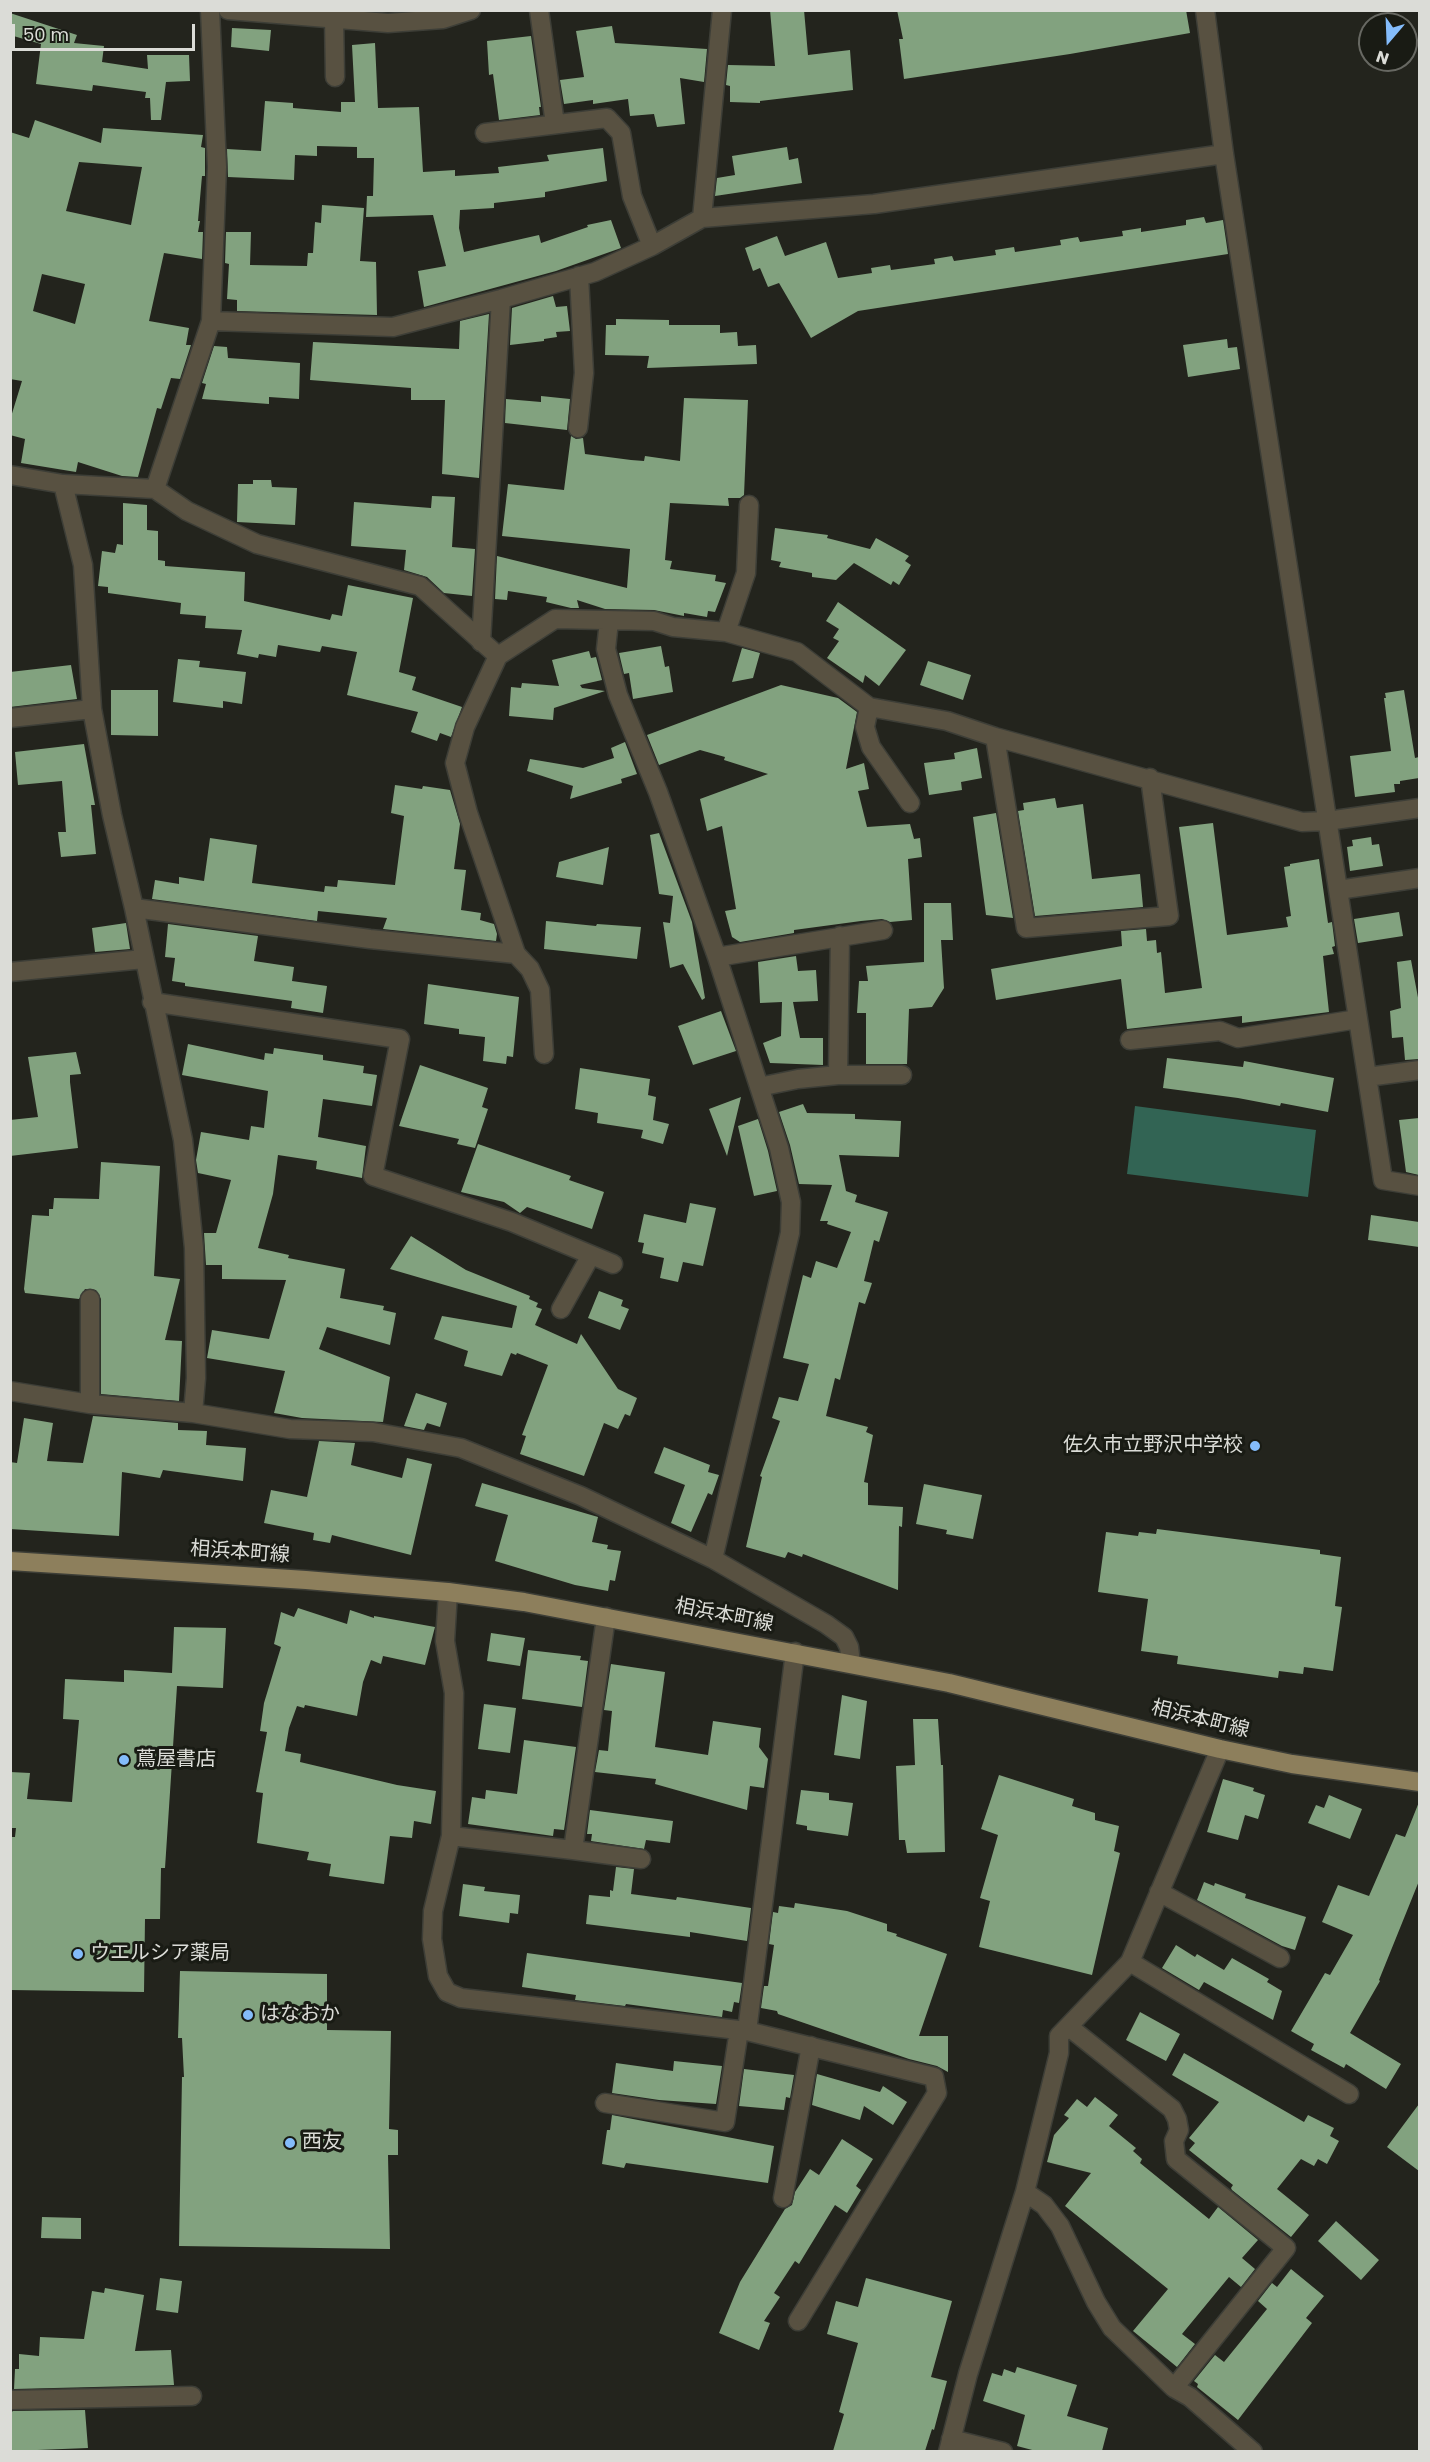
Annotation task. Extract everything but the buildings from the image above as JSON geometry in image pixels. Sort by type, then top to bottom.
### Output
[{"type":"main road","name":"相浜本町線","points":[[10,1561],[169,1570],[448,1593],[524,1602],[851,1662],[1016,1698],[1220,1749],[1292,1764],[1419,1782]]},
{"type":"street","points":[[155,489],[211,321],[217,167],[210,10]]},
{"type":"street","points":[[228,10],[388,22],[443,19],[471,10]]},
{"type":"street","points":[[538,10],[555,124]]},
{"type":"street","points":[[702,218],[722,10]]},
{"type":"street","points":[[1205,10],[1224,154],[1383,1180],[1419,1186]]},
{"type":"street","points":[[334,18],[335,77]]},
{"type":"street","points":[[486,133],[607,118],[621,133],[632,196],[652,246]]},
{"type":"street","points":[[211,321],[393,327],[595,272],[652,246],[702,218],[874,204],[1224,154]]},
{"type":"street","points":[[578,428],[584,373],[579,276]]},
{"type":"street","points":[[481,642],[501,299]]},
{"type":"street","points":[[10,475],[63,484],[155,489],[187,511],[257,544],[420,586],[498,656]]},
{"type":"street","points":[[63,484],[83,565],[92,709],[112,815],[183,1140],[194,1248],[196,1378],[193,1413]]},
{"type":"street","points":[[726,632],[746,573],[749,505]]},
{"type":"street","points":[[544,1054],[540,990],[530,969],[516,954],[468,813],[455,763],[465,727],[498,656],[555,619],[654,621],[673,627],[726,632],[797,652],[869,707],[947,721],[995,737],[1150,778],[1302,822],[1328,821],[1419,808]]},
{"type":"street","points":[[609,621],[606,649],[618,695],[658,792],[717,957],[779,1148],[791,1202],[790,1233],[713,1559]]},
{"type":"street","points":[[869,707],[864,727],[871,747],[910,803]]},
{"type":"street","points":[[10,718],[92,709]]},
{"type":"street","points":[[995,737],[1026,928],[1169,916],[1150,778]]},
{"type":"street","points":[[1338,890],[1419,878]]},
{"type":"street","points":[[134,908],[370,939],[516,954]]},
{"type":"street","points":[[717,957],[882,930]]},
{"type":"street","points":[[838,1075],[840,936]]},
{"type":"street","points":[[10,972],[144,959]]},
{"type":"street","points":[[152,1002],[400,1039],[373,1176],[512,1222],[613,1264]]},
{"type":"street","points":[[1130,1040],[1220,1031],[1238,1038],[1358,1019]]},
{"type":"street","points":[[1367,1077],[1419,1070]]},
{"type":"street","points":[[759,1087],[798,1079],[838,1075],[902,1075]]},
{"type":"street","points":[[561,1309],[591,1255]]},
{"type":"street","points":[[90,1299],[90,1404]]},
{"type":"street","points":[[10,1392],[90,1404],[193,1413],[290,1429],[373,1432],[461,1448],[581,1496],[713,1559],[826,1623],[844,1637],[849,1647],[851,1662]]},
{"type":"street","points":[[448,1593],[445,1641],[454,1693],[451,1836],[433,1911],[432,1939],[438,1976],[447,1992],[460,1998],[743,2031],[934,2077],[937,2093],[798,2321]]},
{"type":"street","points":[[573,1850],[606,1617]]},
{"type":"street","points":[[605,2103],[725,2122],[743,2031],[795,1653]]},
{"type":"street","points":[[1004,2451],[950,2445],[968,2374],[1025,2192],[1059,2053],[1059,2036],[1130,1962],[1220,1749]]},
{"type":"street","points":[[451,1836],[641,1859]]},
{"type":"street","points":[[1159,1892],[1280,1958]]},
{"type":"street","points":[[1130,1962],[1349,2094]]},
{"type":"street","points":[[1069,2027],[1172,2109],[1178,2119],[1179,2130],[1174,2141],[1176,2159],[1286,2248],[1174,2388]]},
{"type":"street","points":[[783,2198],[811,2046]]},
{"type":"street","points":[[1025,2192],[1044,2205],[1060,2226],[1096,2302],[1112,2328],[1174,2388],[1190,2397],[1253,2451]]},
{"type":"street","points":[[10,2400],[192,2396]]},
{"type":"shaded area","points":[[1135,1106],[1316,1130],[1308,1197],[1127,1174]]},
{"type":"place","name":"佐久市立野沢中学校","points":[[1255,1446]]},
{"type":"place","name":"蔦屋書店","points":[[124,1760]]},
{"type":"place","name":"ウエルシア薬局","points":[[78,1954]]},
{"type":"place","name":"はなおか","points":[[248,2015]]},
{"type":"place","name":"西友","points":[[290,2143]]}]
